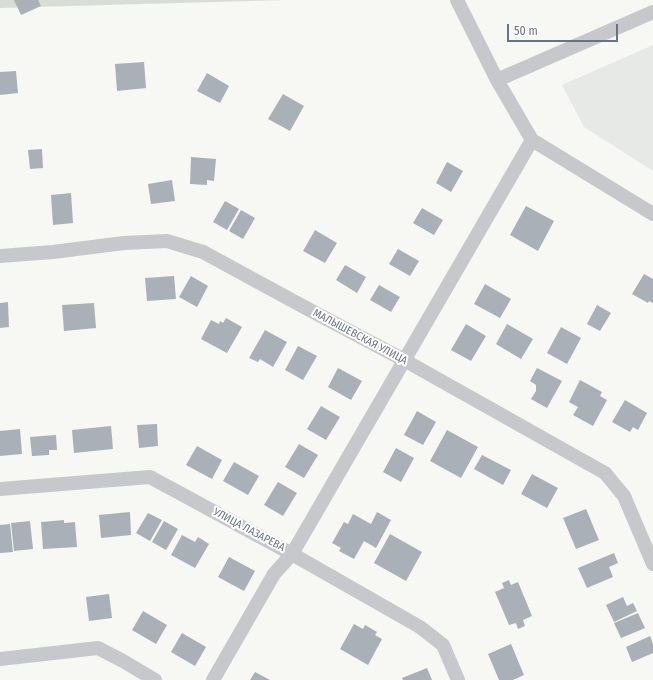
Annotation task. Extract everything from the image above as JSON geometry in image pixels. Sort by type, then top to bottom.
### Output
[{"type":"street","points":[[457,0],[497,80],[532,140],[653,214]]},
{"type":"street","points":[[497,80],[653,12]]},
{"type":"street","points":[[212,680],[274,574],[292,554],[532,140]]},
{"type":"street","name":"МАЛЫШЕВСКАЯ УЛИЦА","points":[[0,256],[53,252],[124,243],[167,241],[203,252],[404,360],[605,473],[624,496],[653,564]]},
{"type":"street","name":"УЛИЦА ЛАЗАРЕВА","points":[[0,489],[150,477],[292,554],[420,627],[443,645],[458,680]]},
{"type":"street","points":[[0,659],[98,648],[155,680]]},
{"type":"shaded area","points":[[0,0],[285,0],[0,8]]},
{"type":"shaded area","points":[[653,45],[653,171],[584,127],[562,85]]},
{"type":"building","points":[[14,0],[38,0],[41,6],[21,15]]},
{"type":"building","points":[[144,62],[146,88],[117,91],[115,64]]},
{"type":"building","points":[[16,71],[18,93],[0,95],[0,72]]},
{"type":"building","points":[[207,73],[229,86],[220,103],[197,91]]},
{"type":"building","points":[[283,94],[304,106],[290,131],[268,119]]},
{"type":"building","points":[[42,149],[43,168],[30,169],[28,150]]},
{"type":"building","points":[[191,157],[216,159],[214,181],[207,180],[207,185],[190,184]]},
{"type":"building","points":[[447,162],[463,171],[451,192],[436,183]]},
{"type":"building","points":[[172,180],[175,201],[151,204],[148,184]]},
{"type":"building","points":[[71,193],[73,223],[53,225],[51,195]]},
{"type":"building","points":[[225,201],[239,209],[227,230],[213,222]]},
{"type":"building","points":[[526,206],[554,221],[538,251],[510,235]]},
{"type":"building","points":[[422,208],[443,220],[434,235],[413,223]]},
{"type":"building","points":[[241,210],[255,218],[243,239],[229,231]]},
{"type":"building","points":[[315,230],[337,243],[325,263],[303,251]]},
{"type":"building","points":[[398,249],[419,261],[410,276],[389,264]]},
{"type":"building","points":[[345,265],[366,277],[357,293],[336,280]]},
{"type":"building","points":[[644,274],[653,279],[653,303],[649,301],[648,303],[632,294]]},
{"type":"building","points":[[174,276],[176,299],[147,301],[145,278]]},
{"type":"building","points":[[191,276],[208,286],[197,307],[179,297]]},
{"type":"building","points":[[485,284],[511,299],[500,318],[474,304]]},
{"type":"building","points":[[379,285],[400,297],[391,312],[370,300]]},
{"type":"building","points":[[8,302],[9,327],[0,328],[0,303]]},
{"type":"building","points":[[94,303],[96,328],[64,331],[62,305]]},
{"type":"building","points":[[597,305],[611,313],[600,331],[587,324]]},
{"type":"building","points":[[226,318],[242,327],[227,353],[201,339],[211,320],[219,324],[220,321],[223,323]]},
{"type":"building","points":[[466,324],[486,336],[471,361],[451,350]]},
{"type":"building","points":[[507,324],[533,339],[521,359],[496,344]]},
{"type":"building","points":[[561,327],[581,338],[567,364],[547,353]]},
{"type":"building","points":[[265,330],[287,342],[273,367],[260,359],[258,362],[249,358]]},
{"type":"building","points":[[298,346],[317,356],[303,380],[285,370]]},
{"type":"building","points":[[338,368],[362,381],[351,400],[328,387]]},
{"type":"building","points":[[537,368],[562,381],[547,408],[531,399],[536,391],[536,385],[530,381]]},
{"type":"building","points":[[580,380],[602,392],[600,396],[607,400],[593,426],[573,415],[578,407],[569,402]]},
{"type":"building","points":[[625,400],[647,413],[638,430],[633,427],[630,432],[612,422]]},
{"type":"building","points":[[321,406],[340,417],[326,440],[307,429]]},
{"type":"building","points":[[417,411],[436,422],[423,445],[404,435]]},
{"type":"building","points":[[157,424],[158,446],[139,448],[137,425]]},
{"type":"building","points":[[111,426],[113,449],[74,453],[72,430]]},
{"type":"building","points":[[20,429],[22,454],[0,456],[0,431]]},
{"type":"building","points":[[447,430],[478,447],[461,478],[430,461]]},
{"type":"building","points":[[56,435],[57,450],[49,450],[49,455],[32,456],[30,437]]},
{"type":"building","points":[[299,444],[318,455],[304,478],[285,467]]},
{"type":"building","points":[[197,446],[222,460],[212,479],[186,465]]},
{"type":"building","points":[[396,448],[414,458],[401,482],[383,472]]},
{"type":"building","points":[[482,455],[511,470],[503,485],[474,469]]},
{"type":"building","points":[[234,462],[259,476],[248,495],[223,481]]},
{"type":"building","points":[[532,474],[558,488],[547,508],[521,494]]},
{"type":"building","points":[[278,482],[297,493],[283,516],[264,505]]},
{"type":"building","points":[[586,509],[599,540],[576,549],[563,518]]},
{"type":"building","points":[[130,512],[131,535],[101,538],[99,515]]},
{"type":"building","points":[[377,512],[391,520],[376,548],[364,541],[354,559],[339,551],[341,548],[332,543],[344,522],[348,524],[353,514],[371,524]]},
{"type":"building","points":[[148,513],[162,520],[150,541],[136,533]]},
{"type":"building","points":[[64,520],[64,523],[75,522],[77,547],[43,549],[41,522]]},
{"type":"building","points":[[30,521],[33,549],[14,551],[11,523]]},
{"type":"building","points":[[164,521],[178,529],[166,550],[152,542]]},
{"type":"building","points":[[10,524],[13,552],[0,553],[0,525]]},
{"type":"building","points":[[390,534],[422,552],[406,581],[374,563]]},
{"type":"building","points":[[182,535],[195,542],[198,537],[209,544],[195,568],[171,555]]},
{"type":"building","points":[[614,553],[618,563],[609,567],[613,577],[587,588],[578,568]]},
{"type":"building","points":[[229,557],[255,571],[244,591],[218,577]]},
{"type":"building","points":[[509,580],[511,585],[518,582],[532,616],[523,620],[525,626],[518,629],[516,623],[509,625],[495,592],[504,588],[502,583]]},
{"type":"building","points":[[109,594],[112,618],[89,621],[86,597]]},
{"type":"building","points":[[623,597],[627,606],[633,603],[637,611],[614,622],[606,605]]},
{"type":"building","points":[[143,611],[167,625],[156,644],[132,630]]},
{"type":"building","points":[[638,613],[645,628],[621,638],[614,623]]},
{"type":"building","points":[[354,624],[363,629],[365,625],[377,632],[375,635],[382,639],[368,665],[340,649]]},
{"type":"building","points":[[182,633],[206,647],[195,666],[171,652]]},
{"type":"building","points":[[650,636],[653,644],[653,653],[632,662],[626,647]]},
{"type":"building","points":[[511,644],[524,675],[513,680],[499,680],[488,654]]},
{"type":"building","points":[[427,668],[432,680],[403,680],[402,678]]},
{"type":"building","points":[[255,672],[270,680],[250,680]]}]
